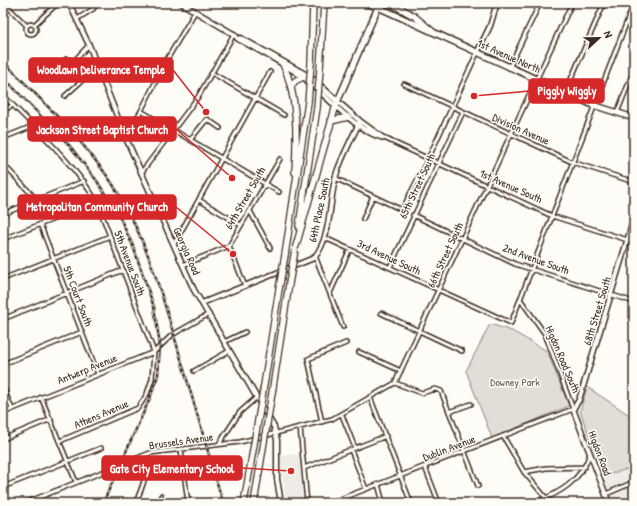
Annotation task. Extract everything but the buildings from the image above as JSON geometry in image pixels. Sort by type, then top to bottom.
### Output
[{"type":"highway","points":[[391,3],[414,16],[432,31]]},
{"type":"highway","points":[[254,503],[317,108],[324,4]]},
{"type":"highway","points":[[244,503],[294,199],[308,102],[313,6]]},
{"type":"highway","points":[[283,64],[291,86],[296,140],[294,199]]},
{"type":"highway","points":[[291,86],[304,76]]},
{"type":"highway","points":[[295,248],[336,103]]},
{"type":"highway","points":[[331,121],[348,117]]},
{"type":"main road","name":"1st Avenue North","points":[[364,3],[378,4],[424,29],[432,31],[565,93],[593,105],[634,118]]},
{"type":"main road","points":[[336,103],[378,4]]},
{"type":"main road","name":"1st Avenue South","points":[[304,76],[336,103]]},
{"type":"street","points":[[4,3],[27,26],[27,32],[31,34],[35,32],[34,25]]},
{"type":"street","points":[[27,26],[30,24],[34,25],[58,3]]},
{"type":"street","name":"Georgia Road","points":[[69,3],[90,45],[125,136],[183,265],[229,352],[257,397],[276,433],[276,479],[281,503]]},
{"type":"street","points":[[77,19],[93,9],[97,3]]},
{"type":"street","name":"1st Avenue South","points":[[181,3],[189,5],[195,12],[234,34],[265,49],[304,76]]},
{"type":"street","points":[[477,53],[490,26],[497,3]]},
{"type":"street","points":[[509,68],[540,3]]},
{"type":"street","name":"66th Street South","points":[[395,383],[572,3]]},
{"type":"street","points":[[565,93],[604,3]]},
{"type":"street","points":[[520,299],[591,116],[593,105],[634,3]]},
{"type":"street","points":[[125,136],[141,111],[166,61],[195,12]]},
{"type":"street","points":[[141,173],[198,97],[234,34]]},
{"type":"street","name":"1st Avenue South","points":[[234,34],[238,39],[304,76]]},
{"type":"street","points":[[47,78],[66,60],[74,61],[90,45]]},
{"type":"street","name":"65th Street South","points":[[373,196],[402,210],[428,159],[477,53]]},
{"type":"street","points":[[140,60],[161,73]]},
{"type":"street","points":[[65,96],[98,66]]},
{"type":"street","points":[[617,113],[634,70]]},
{"type":"street","points":[[174,244],[270,72]]},
{"type":"street","points":[[212,73],[284,115]]},
{"type":"street","name":"Division Avenue","points":[[404,84],[572,162],[634,182]]},
{"type":"street","name":"5th Avenue South","points":[[3,95],[84,181],[97,202],[154,352]]},
{"type":"street","name":"1st Avenue South","points":[[336,103],[348,117],[359,123]]},
{"type":"street","name":"1st Avenue South","points":[[336,103],[376,136],[384,138],[437,164],[552,216],[634,242]]},
{"type":"street","points":[[3,111],[13,105]]},
{"type":"street","points":[[141,111],[279,192]]},
{"type":"street","name":"65th Street South","points":[[390,267],[437,164],[463,112]]},
{"type":"street","points":[[190,140],[207,119],[220,128]]},
{"type":"street","name":"64th Place South","points":[[202,303],[310,260],[315,256],[321,249],[325,238],[335,178],[359,123]]},
{"type":"street","points":[[3,138],[33,126]]},
{"type":"street","name":"64th Street South","points":[[183,265],[229,246],[280,159]]},
{"type":"street","points":[[3,164],[37,200]]},
{"type":"street","points":[[335,178],[373,196],[363,218]]},
{"type":"street","points":[[3,214],[84,181]]},
{"type":"street","points":[[199,200],[241,225]]},
{"type":"street","points":[[3,239],[97,202]]},
{"type":"street","points":[[250,211],[270,248]]},
{"type":"street","name":"2nd Avenue South","points":[[413,215],[515,264],[634,302]]},
{"type":"street","name":"68th Street South","points":[[573,409],[579,400],[634,218]]},
{"type":"street","name":"5th Court South","points":[[40,224],[98,374]]},
{"type":"street","points":[[3,279],[110,236]]},
{"type":"street","name":"3rd Avenue South","points":[[325,238],[511,323],[520,299]]},
{"type":"street","points":[[229,246],[245,286]]},
{"type":"street","points":[[330,294],[350,249]]},
{"type":"street","points":[[315,256],[343,327]]},
{"type":"street","points":[[3,319],[123,270]]},
{"type":"street","name":"Higdon Road South","points":[[520,299],[545,334],[573,409]]},
{"type":"street","points":[[381,313],[462,350]]},
{"type":"street","name":"Antwerp Avenue","points":[[3,412],[154,352],[172,335],[209,314]]},
{"type":"street","points":[[3,364],[82,332]]},
{"type":"street","points":[[224,342],[245,332]]},
{"type":"street","points":[[322,422],[308,359],[346,343]]},
{"type":"street","name":"Athens Avenue","points":[[60,441],[126,414],[141,405],[147,394],[152,379],[154,352]]},
{"type":"street","points":[[194,371],[229,352]]},
{"type":"street","points":[[360,352],[401,371]]},
{"type":"street","points":[[355,448],[342,415],[395,383],[422,393],[435,389],[441,391],[478,486]]},
{"type":"street","points":[[3,387],[12,409]]},
{"type":"street","points":[[41,397],[76,482]]},
{"type":"street","points":[[220,444],[240,412],[257,397]]},
{"type":"street","points":[[370,397],[386,436],[410,503]]},
{"type":"street","points":[[449,412],[471,404]]},
{"type":"street","name":"Dublin Avenue","points":[[330,503],[340,501],[378,484],[573,409]]},
{"type":"street","name":"Higdon Road","points":[[573,409],[609,503]]},
{"type":"street","name":"Brussels Avenue","points":[[25,503],[150,453],[220,444],[276,433],[322,422],[342,415]]},
{"type":"street","points":[[3,439],[51,419]]},
{"type":"street","points":[[300,427],[307,503]]},
{"type":"street","points":[[304,468],[386,436]]},
{"type":"street","points":[[503,436],[524,472],[546,498]]},
{"type":"street","points":[[3,486],[101,448]]},
{"type":"street","points":[[181,449],[188,503]]},
{"type":"street","points":[[351,450],[366,489]]},
{"type":"street","points":[[534,503],[561,492],[585,467],[590,453]]},
{"type":"street","points":[[136,503],[146,479],[145,463],[140,457]]},
{"type":"street","points":[[425,467],[437,498]]},
{"type":"street","points":[[524,472],[546,468],[585,467]]},
{"type":"street","points":[[606,494],[634,482]]},
{"type":"street","points":[[378,484],[383,503]]},
{"type":"street","points":[[158,503],[161,496]]},
{"type":"street","points":[[36,499],[37,503]]},
{"type":"shaded area","points":[[295,454],[299,455],[300,459],[303,503],[286,503],[280,456]]},
{"type":"shaded area","points":[[634,467],[634,503],[613,503],[604,476]]},
{"type":"green space","name":"Downey Park","points":[[490,324],[512,331],[547,351],[569,406],[492,438],[466,371]]},
{"type":"green space","points":[[587,387],[634,418],[634,467],[604,476],[580,411]]},
{"type":"railway","points":[[3,61],[74,134],[112,183],[134,222],[151,263],[165,306],[223,503]]},
{"type":"railway","points":[[3,77],[70,146],[97,181],[120,218],[133,246],[154,307],[160,345],[158,375],[150,398],[103,503]]},
{"type":"place","name":"Piggly Wiggly","points":[[474,96]]},
{"type":"place","name":"Woodlawn Deliverance Temple","points":[[206,112]]},
{"type":"place","name":"Jackson Street Baptist Church","points":[[232,178]]},
{"type":"place","name":"Metropolitan Community Church","points":[[233,254]]},
{"type":"place","name":"Gate City Elementary School","points":[[291,471]]}]
